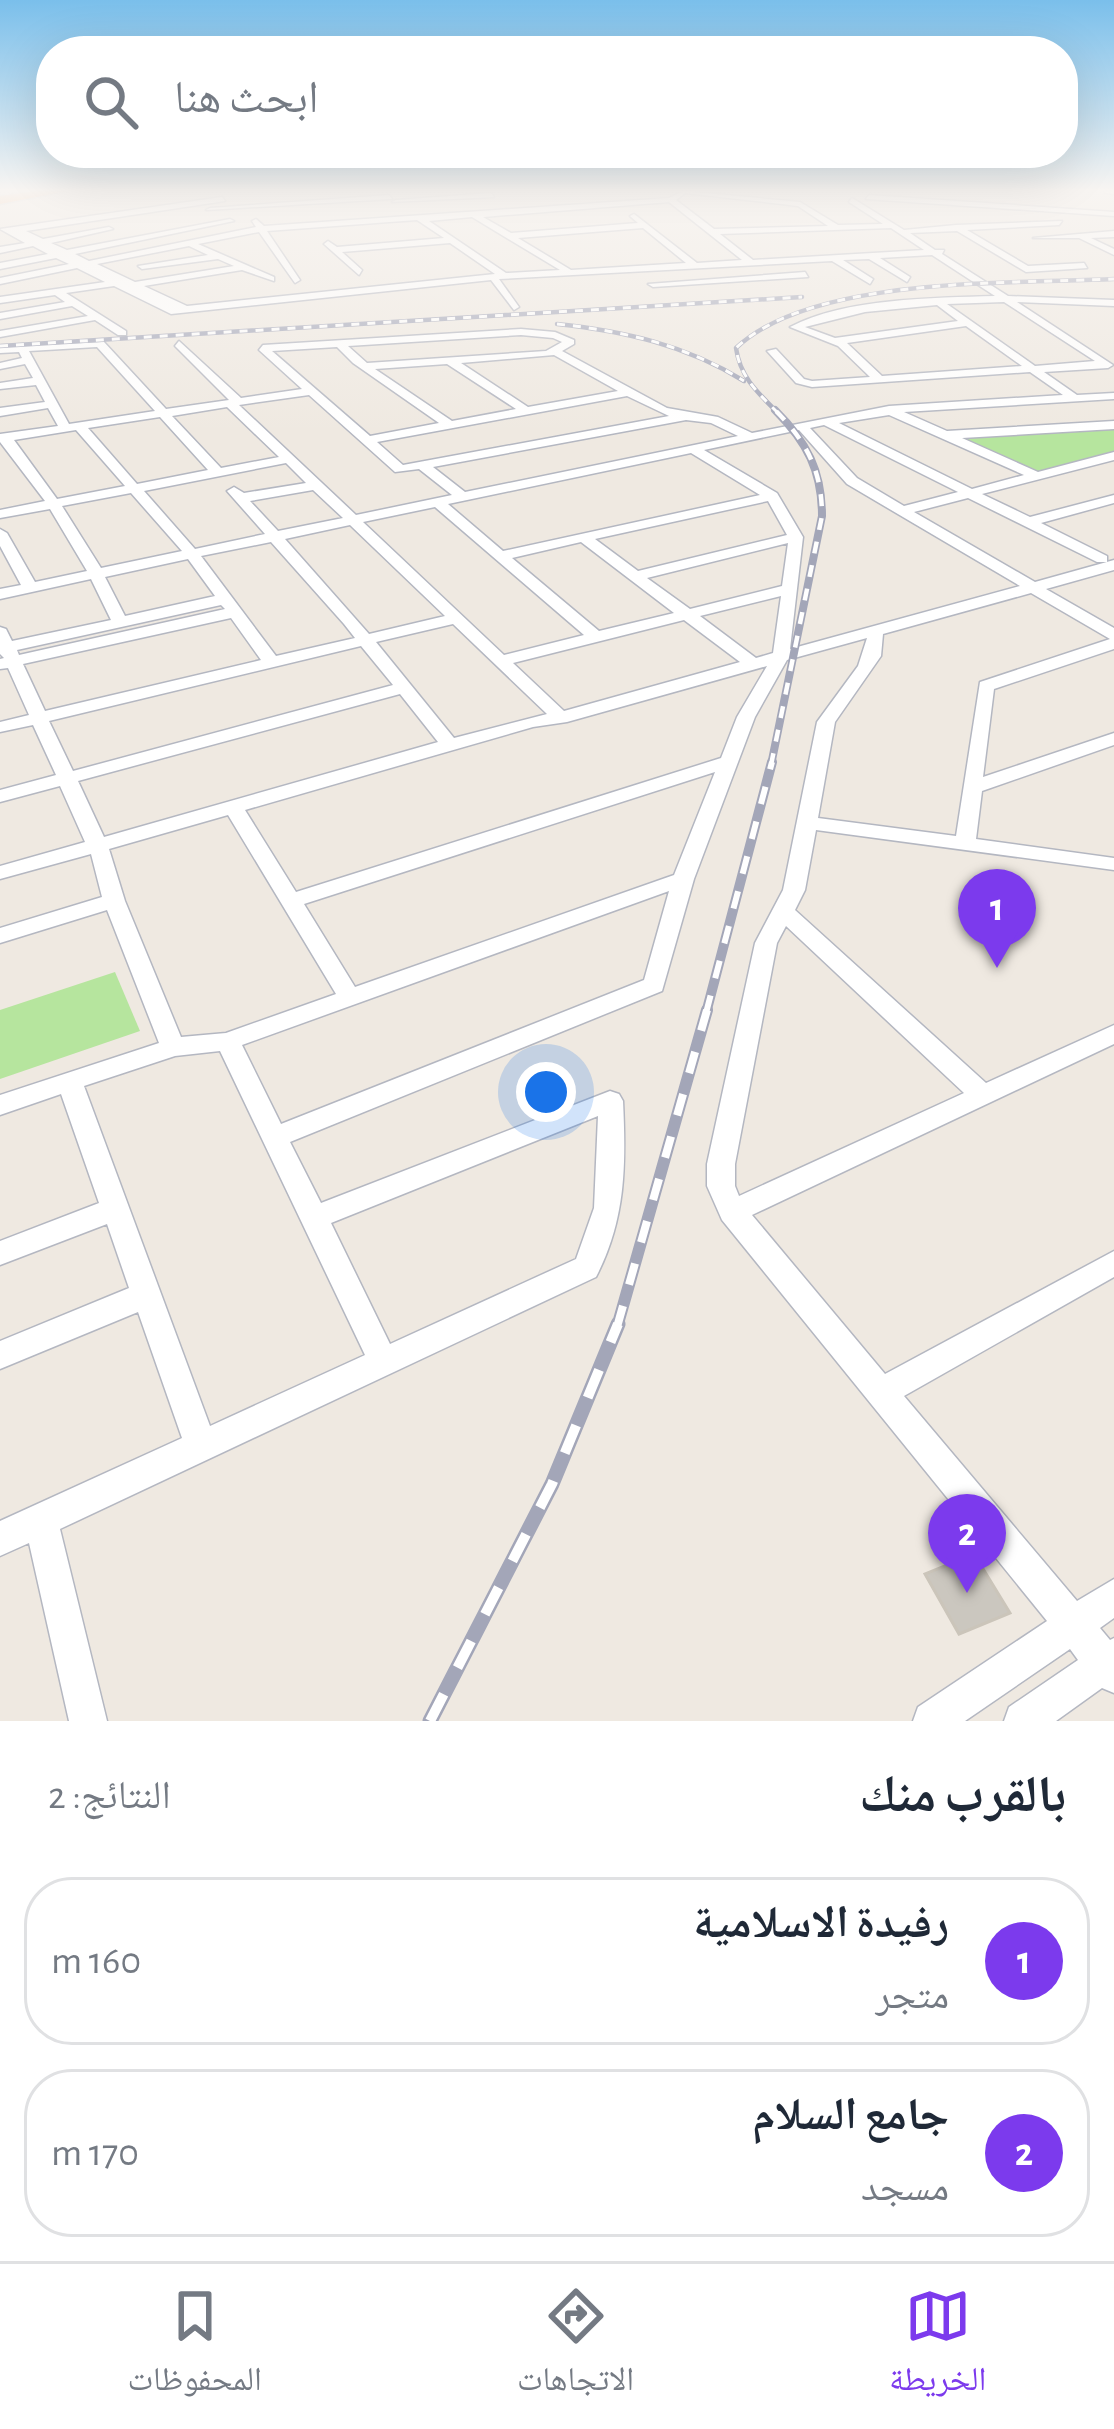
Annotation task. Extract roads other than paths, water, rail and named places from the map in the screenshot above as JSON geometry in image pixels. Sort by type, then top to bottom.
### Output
[{"type":"street","points":[[0,281],[46,271]]},
{"type":"street","points":[[96,271],[185,309]]},
{"type":"street","points":[[102,271],[171,311],[581,271]]},
{"type":"street","points":[[1,299],[213,271]]},
{"type":"street","points":[[149,296],[267,277],[254,271]]},
{"type":"street","points":[[290,271],[296,280]]},
{"type":"street","points":[[492,271],[514,307]]},
{"type":"street","points":[[640,271],[660,290],[811,280],[799,271]]},
{"type":"street","points":[[855,271],[870,281]]},
{"type":"street","points":[[895,271],[907,279]]},
{"type":"street","points":[[964,271],[1111,365]]},
{"type":"street","points":[[57,292],[122,333]]},
{"type":"street","points":[[880,380],[836,341],[795,326],[843,312],[1010,301],[1114,303]]},
{"type":"street","points":[[1093,301],[1114,314]]},
{"type":"street","points":[[0,316],[74,303]]},
{"type":"street","points":[[941,305],[1114,424]]},
{"type":"street","points":[[0,334],[97,317]]},
{"type":"street","points":[[836,341],[967,323]]},
{"type":"street","points":[[556,352],[569,339],[536,332],[263,348],[400,469],[686,416]]},
{"type":"street","points":[[338,342],[450,425]]},
{"type":"street","points":[[0,350],[25,354],[100,344],[218,472]]},
{"type":"street","points":[[179,344],[289,459],[560,718]]},
{"type":"street","points":[[772,351],[805,383],[1111,365]]},
{"type":"street","points":[[365,366],[556,352],[664,411],[714,420],[751,437]]},
{"type":"street","points":[[0,366],[25,354]]},
{"type":"street","points":[[25,354],[52,404],[138,488],[272,662]]},
{"type":"street","points":[[449,360],[525,410]]},
{"type":"street","points":[[991,372],[1028,400]]},
{"type":"street","points":[[0,386],[39,381]]},
{"type":"street","points":[[120,622],[98,574],[55,504],[3,437],[310,391]]},
{"type":"street","points":[[367,440],[629,392]]},
{"type":"street","points":[[0,594],[826,421],[889,410],[1114,396]]},
{"type":"street","points":[[0,412],[52,404]]},
{"type":"street","points":[[889,410],[1035,475]]},
{"type":"street","points":[[826,421],[1110,560]]},
{"type":"street","points":[[945,435],[1114,424]]},
{"type":"street","points":[[802,426],[848,478],[1114,639]]},
{"type":"street","points":[[584,436],[630,464]]},
{"type":"street","points":[[274,1137],[654,985],[683,879],[752,702],[781,656],[796,537],[772,496],[694,450]]},
{"type":"street","points":[[904,510],[1114,456]]},
{"type":"street","points":[[0,514],[289,459]]},
{"type":"street","points":[[422,465],[465,499]]},
{"type":"street","points":[[316,485],[238,495],[451,746]]},
{"type":"street","points":[[500,556],[772,496]]},
{"type":"street","points":[[1028,522],[1114,500]]},
{"type":"street","points":[[440,505],[596,637]]},
{"type":"street","points":[[0,532],[31,587]]},
{"type":"street","points":[[583,537],[752,664]]},
{"type":"street","points":[[635,576],[796,537]]},
{"type":"street","points":[[236,812],[538,720],[875,634],[1110,560]]},
{"type":"street","points":[[781,656],[814,641],[1028,585]]},
{"type":"street","points":[[499,661],[790,589]]},
{"type":"street","points":[[4,651],[120,622],[230,606]]},
{"type":"street","points":[[4,651],[230,606]]},
{"type":"street","points":[[0,728],[454,619]]},
{"type":"street","points":[[875,634],[874,654],[829,715],[791,901],[766,943],[721,1163],[721,1186],[732,1212],[1111,1664],[1024,1721]]},
{"type":"street","points":[[964,843],[986,686],[1114,639]]},
{"type":"street","points":[[4,651],[99,850],[114,901],[173,1047]]},
{"type":"street","points":[[0,796],[403,688]]},
{"type":"street","points":[[0,872],[99,850],[539,729],[560,718]]},
{"type":"street","points":[[970,788],[1114,739]]},
{"type":"street","points":[[291,901],[730,761]]},
{"type":"street","points":[[236,812],[351,999]]},
{"type":"street","points":[[809,823],[1114,864]]},
{"type":"street","points":[[0,885],[99,850]]},
{"type":"street","points":[[0,1105],[173,1047],[228,1041],[683,879]]},
{"type":"street","points":[[0,936],[114,901]]},
{"type":"street","points":[[784,912],[983,1095]]},
{"type":"street","points":[[732,1212],[1114,1034]]},
{"type":"street","points":[[228,1041],[383,1361]]},
{"type":"street","points":[[69,1081],[201,1444]]},
{"type":"street","points":[[0,1539],[586,1268],[599,1248],[612,1181],[610,1101],[314,1217]]},
{"type":"street","points":[[0,1253],[113,1210]]},
{"type":"street","points":[[880,1393],[1114,1263]]},
{"type":"street","points":[[0,1355],[145,1295]]},
{"type":"street","points":[[41,1520],[88,1721]]},
{"type":"street","points":[[932,1721],[1114,1597]]},
{"type":"railway","points":[[778,413],[746,376],[736,348],[770,325],[813,308],[915,288],[1114,279]]},
{"type":"railway","points":[[0,346],[802,297]]},
{"type":"railway","points":[[557,324],[654,342],[700,358],[744,381]]},
{"type":"railway","points":[[771,765],[822,516],[810,458],[775,410]]},
{"type":"railway","points":[[706,1013],[772,762]]},
{"type":"railway","points":[[618,1325],[707,1010]]},
{"type":"railway","points":[[430,1721],[552,1484],[618,1325]]},
{"type":"place","name":"رفيدة الاسلامية","points":[[997,968]]},
{"type":"place","name":"جامع السلام","points":[[967,1593]]}]
